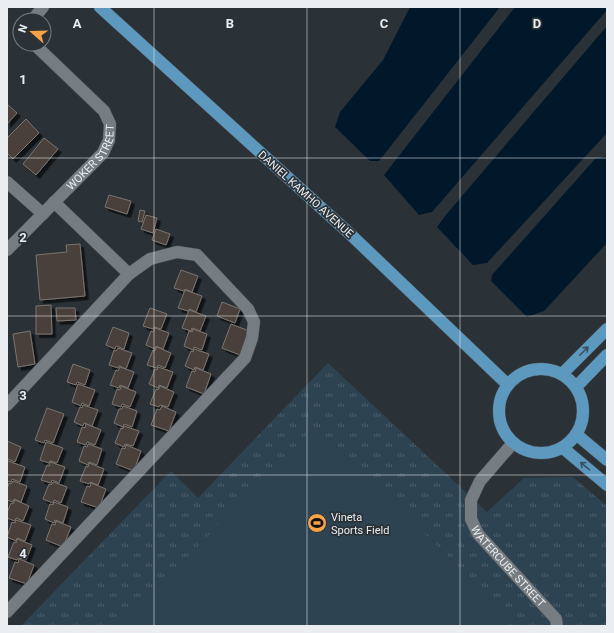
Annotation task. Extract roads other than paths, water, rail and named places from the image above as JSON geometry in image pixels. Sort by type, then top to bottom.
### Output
[{"type":"main road","name":"DANIEL KAMHO AVENUE","points":[[100,7],[343,228],[508,385]]},
{"type":"main road","points":[[562,374],[607,329]]},
{"type":"main road","points":[[576,387],[607,355]]},
{"type":"main road","points":[[534,369],[553,370],[562,374],[576,387],[582,398],[584,411],[582,423],[576,434],[563,448],[551,453],[539,454],[527,451],[513,444],[502,427],[499,417],[499,405],[502,394],[508,385],[524,372],[534,369]]},
{"type":"main road","points":[[576,434],[607,460]]},
{"type":"main road","points":[[563,448],[607,484]]},
{"type":"street","name":"WOKER STREET","points":[[7,250],[103,153],[109,140],[110,124],[104,111],[42,52]]},
{"type":"street","points":[[7,182],[43,214]]},
{"type":"street","points":[[54,202],[129,274]]},
{"type":"street","points":[[7,405],[129,274],[150,259],[177,252],[197,255],[248,309],[254,322],[252,338],[246,358],[7,612]]},
{"type":"street","name":"WATERCUBE STREET","points":[[513,444],[480,481],[471,500],[471,519],[478,534],[556,619],[557,626]]},
{"type":"place","name":"Vineta Sports Field","points":[[317,523]]}]
